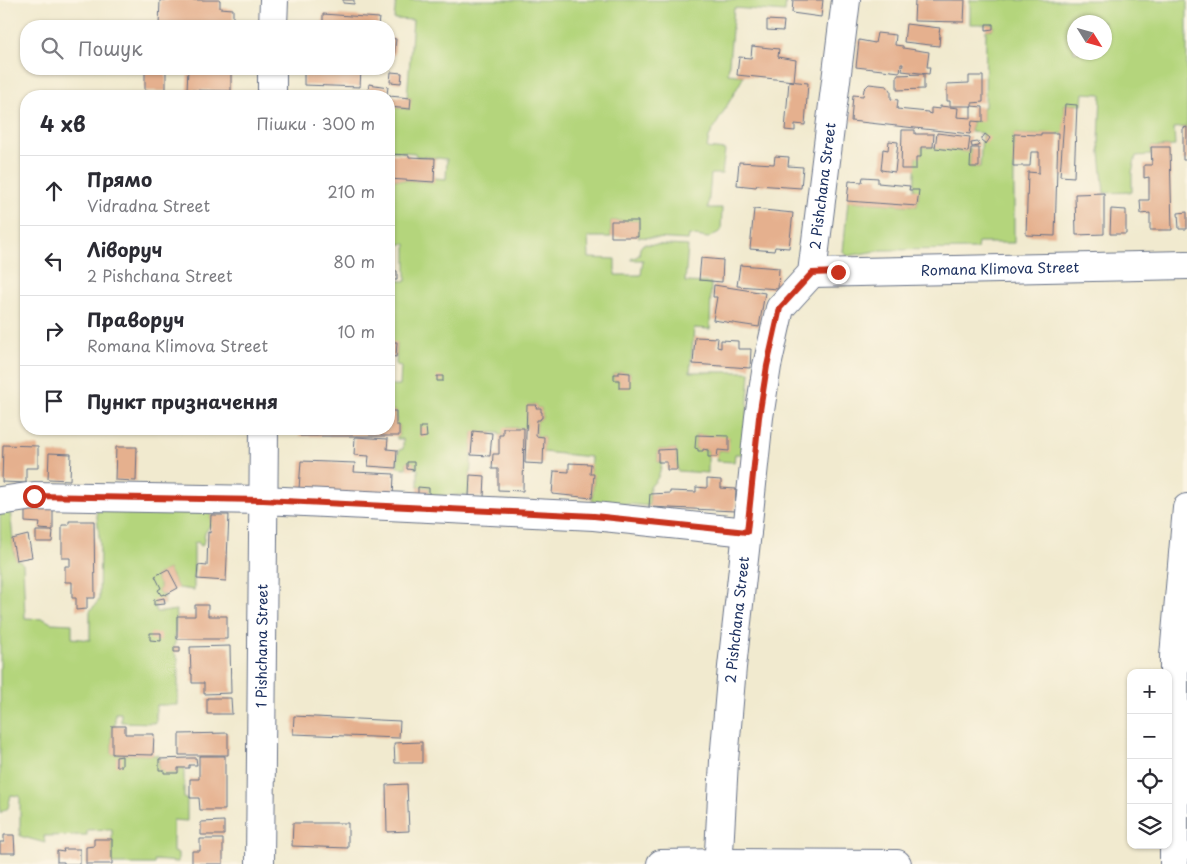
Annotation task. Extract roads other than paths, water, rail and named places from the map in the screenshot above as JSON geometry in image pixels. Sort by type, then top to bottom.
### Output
[{"type":"street","points":[[273,20],[274,0]]},
{"type":"street","name":"2 Pishchana Street","points":[[724,863],[719,852],[724,761],[732,667],[761,400],[780,308],[812,273],[846,0]]},
{"type":"street","points":[[272,75],[272,90]]},
{"type":"street","name":"Romana Klimova Street","points":[[812,273],[1187,265]]},
{"type":"street","name":"1 Pishchana Street","points":[[260,864],[264,435]]},
{"type":"street","points":[[0,501],[34,496],[263,500],[594,516],[747,532]]},
{"type":"street","points":[[1174,864],[1174,656],[1187,508]]},
{"type":"street","points":[[661,864],[897,864]]}]
